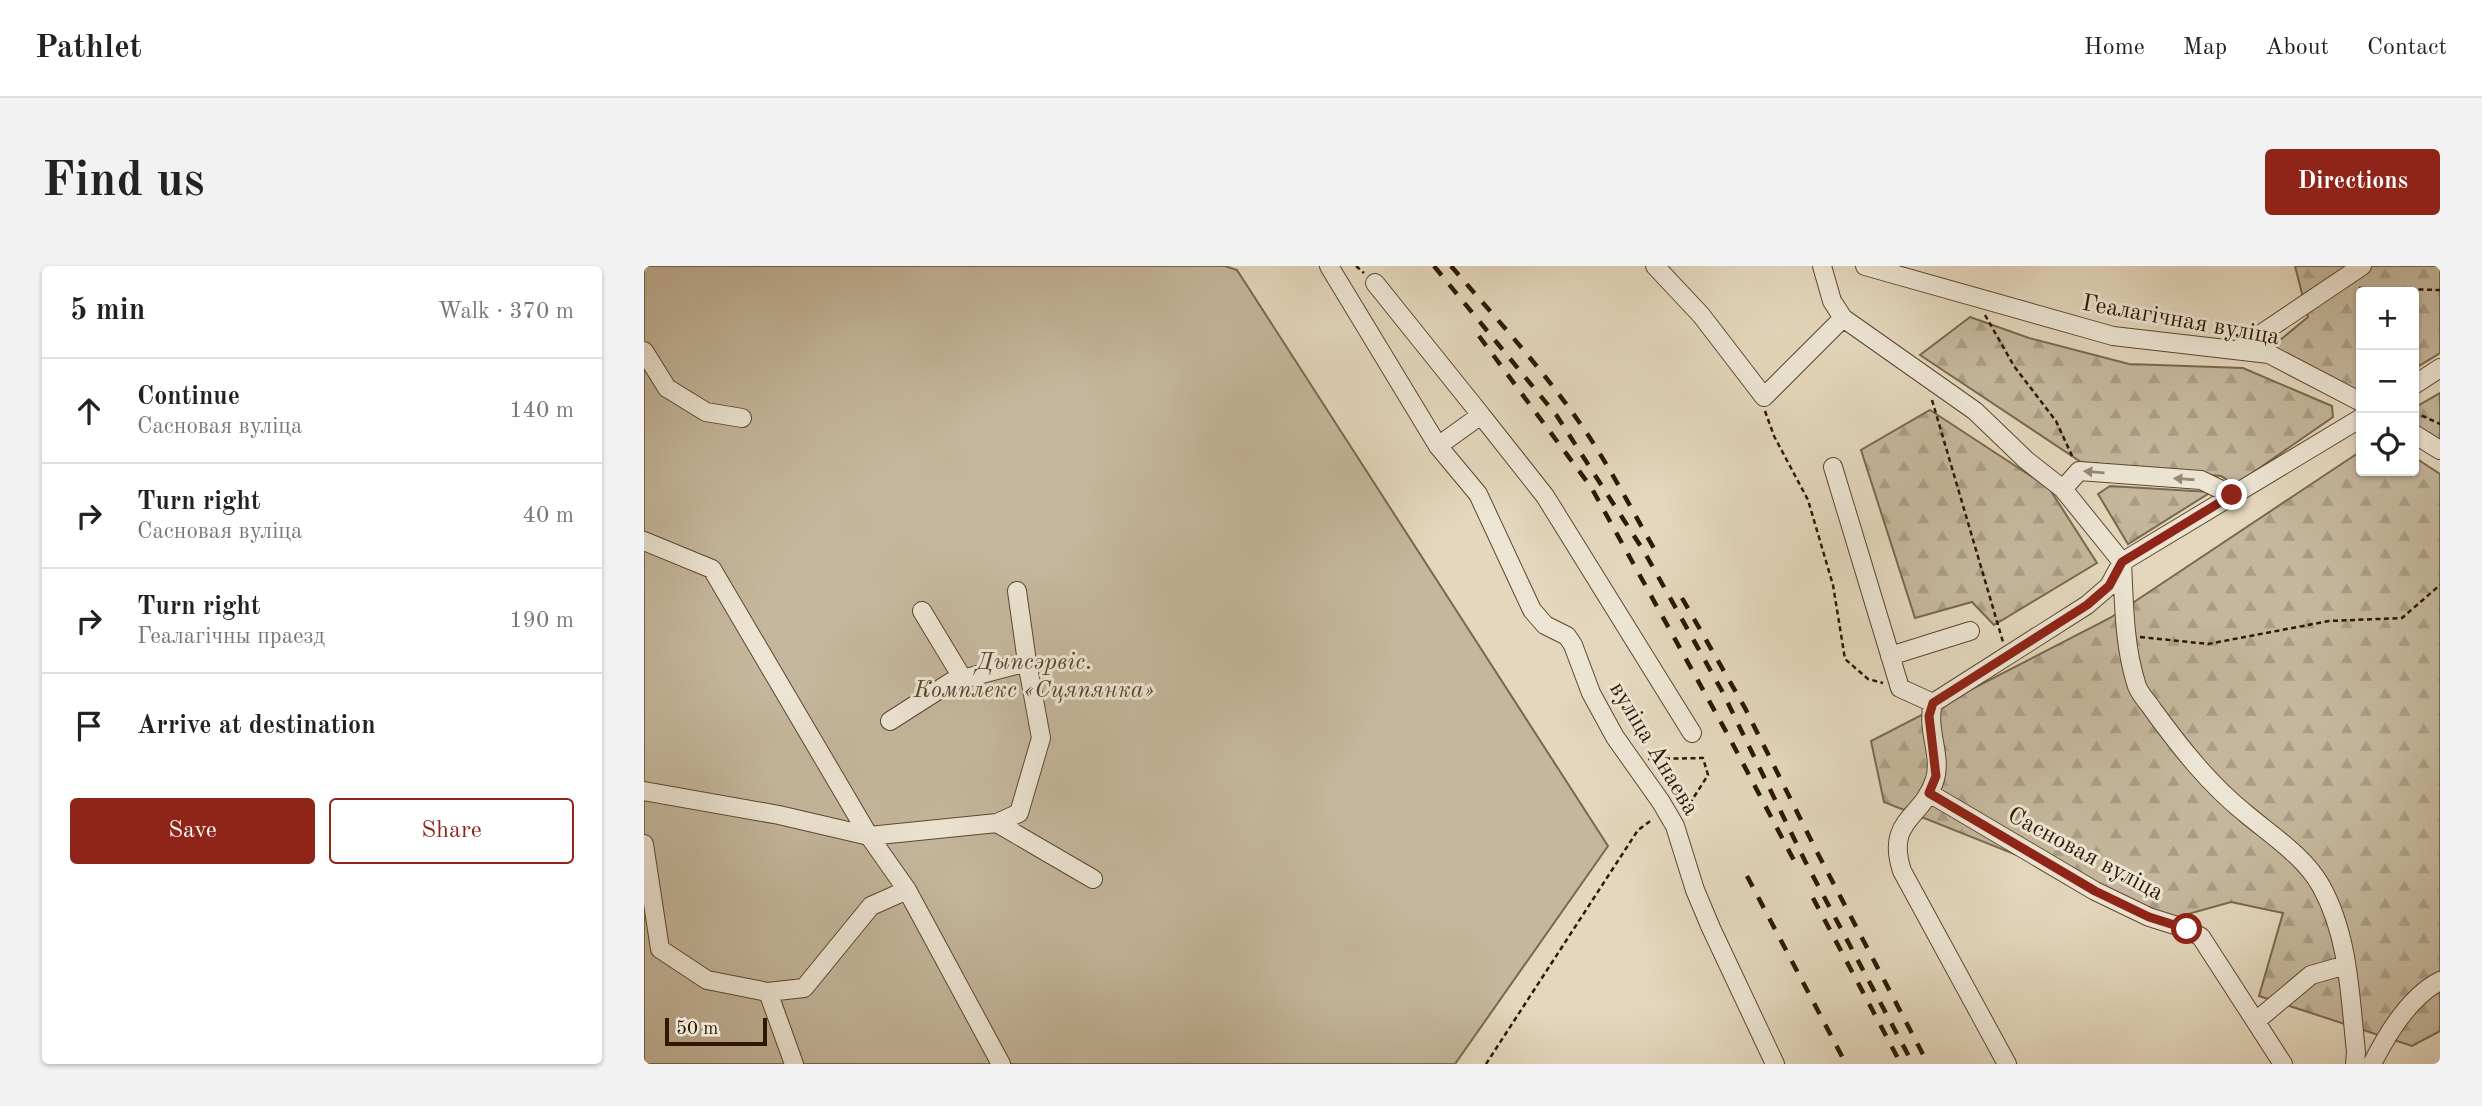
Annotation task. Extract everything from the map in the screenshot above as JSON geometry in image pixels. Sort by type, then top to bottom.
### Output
[{"type":"street","name":"вуліца Анаева","points":[[1329,266],[1438,446],[1478,494],[1532,610],[1545,625],[1567,636],[1573,645],[1591,693],[1615,737],[1675,826],[1695,890],[1774,1064]]},
{"type":"street","points":[[1655,266],[1701,315],[1765,397],[1843,318]]},
{"type":"street","points":[[1822,266],[1832,301],[1843,318],[1975,411],[2026,460],[2063,489],[2122,562],[2127,636],[2136,686],[2218,789],[2299,859],[2320,885],[2336,922],[2346,965],[2355,1064]]},
{"type":"street","name":"Геалагічная вуліца","points":[[1867,266],[2113,336],[2269,354],[2356,399]]},
{"type":"street","points":[[2237,350],[2362,266]]},
{"type":"street","points":[[1375,283],[1545,496],[1692,733]]},
{"type":"street","points":[[644,352],[667,388],[706,412],[742,418]]},
{"type":"street","points":[[2419,381],[2440,368]]},
{"type":"street","points":[[1438,446],[1480,415]]},
{"type":"street","points":[[2007,1064],[1902,871],[1897,854],[1902,826],[1929,793],[1936,776],[1929,716],[1933,703],[2087,605],[2109,586],[2122,562],[2356,421]]},
{"type":"street","points":[[2419,437],[2440,450]]},
{"type":"street","points":[[1833,467],[1900,688],[1933,703]]},
{"type":"street","points":[[2063,489],[2079,471],[2201,480],[2232,495]]},
{"type":"street","points":[[644,541],[712,569],[869,836],[907,890],[1000,1064]]},
{"type":"street","points":[[644,791],[675,794],[869,836],[997,823],[1019,813],[1041,738],[1017,591]]},
{"type":"street","points":[[922,611],[963,679]]},
{"type":"street","points":[[1890,656],[1970,631]]},
{"type":"street","points":[[890,721],[951,682],[1027,662]]},
{"type":"street","name":"Сасновая вуліца","points":[[1929,793],[2095,891],[2149,917],[2187,929],[2201,937],[2283,1064]]},
{"type":"street","points":[[997,823],[1093,879]]},
{"type":"street","points":[[644,844],[660,949],[707,980],[768,992],[803,988],[871,906],[907,890]]},
{"type":"street","points":[[2256,1021],[2311,975],[2346,965]]},
{"type":"street","points":[[2372,1064],[2408,1007],[2420,994],[2440,981]]},
{"type":"street","points":[[768,992],[794,1064]]},
{"type":"path","points":[[2330,287],[2440,290]]},
{"type":"path","points":[[1976,299],[2014,366],[2056,421],[2079,471]]},
{"type":"path","points":[[1924,374],[2007,656]]},
{"type":"path","points":[[1765,397],[1764,411],[1774,436],[1808,500],[1833,585],[1845,659],[1868,679],[1900,688]]},
{"type":"path","points":[[2416,413],[2440,424]]},
{"type":"path","points":[[2127,636],[2208,644],[2329,621],[2402,618],[2440,585]]},
{"type":"path","points":[[1631,759],[1703,758],[1708,775],[1675,826]]},
{"type":"path","points":[[1486,1064],[1639,830],[1666,810]]},
{"type":"green space","name":"Дыпсэрвіс. Комплекс «Сцяпянка»","points":[[644,266],[1225,266],[1237,270],[1608,846],[1455,1064],[644,1064]]},
{"type":"green space","points":[[2295,266],[2440,266],[2440,353],[2419,366],[2419,287],[2356,287],[2356,400],[2284,364],[2257,359],[2308,317]]},
{"type":"green space","points":[[1970,317],[2029,338],[2129,364],[2243,368],[2332,406],[2333,417],[2235,485],[2221,476],[2081,462],[1920,355]]},
{"type":"green space","points":[[2440,393],[2440,445],[2419,431],[2419,405]]},
{"type":"green space","points":[[1930,410],[2049,488],[2097,563],[1994,625],[1972,602],[1915,618],[1861,450]]},
{"type":"green space","points":[[2356,454],[2356,476],[2419,476],[2419,460],[2440,474],[2440,1031],[2412,1046],[2259,996],[2283,913],[2231,902],[2174,918],[1884,802],[1871,741],[2110,618]]},
{"type":"green space","points":[[2110,486],[2211,492],[2128,544],[2098,494]]},
{"type":"railway","points":[[1434,266],[1557,416],[1645,553],[1722,691],[1805,861],[1913,1064]]},
{"type":"railway","points":[[1451,266],[1532,360],[1577,419],[1656,552]]},
{"type":"railway","points":[[1479,336],[1591,487],[1799,870]]},
{"type":"railway","points":[[1682,598],[1745,708],[1928,1064]]},
{"type":"railway","points":[[1747,876],[1846,1064]]},
{"type":"railway","points":[[1813,898],[1901,1064]]},
{"type":"route","points":[[2187,929],[2149,917],[2095,891],[1929,793],[1936,776],[1929,716],[1933,703],[2087,605],[2109,586],[2122,562],[2232,495]]}]
